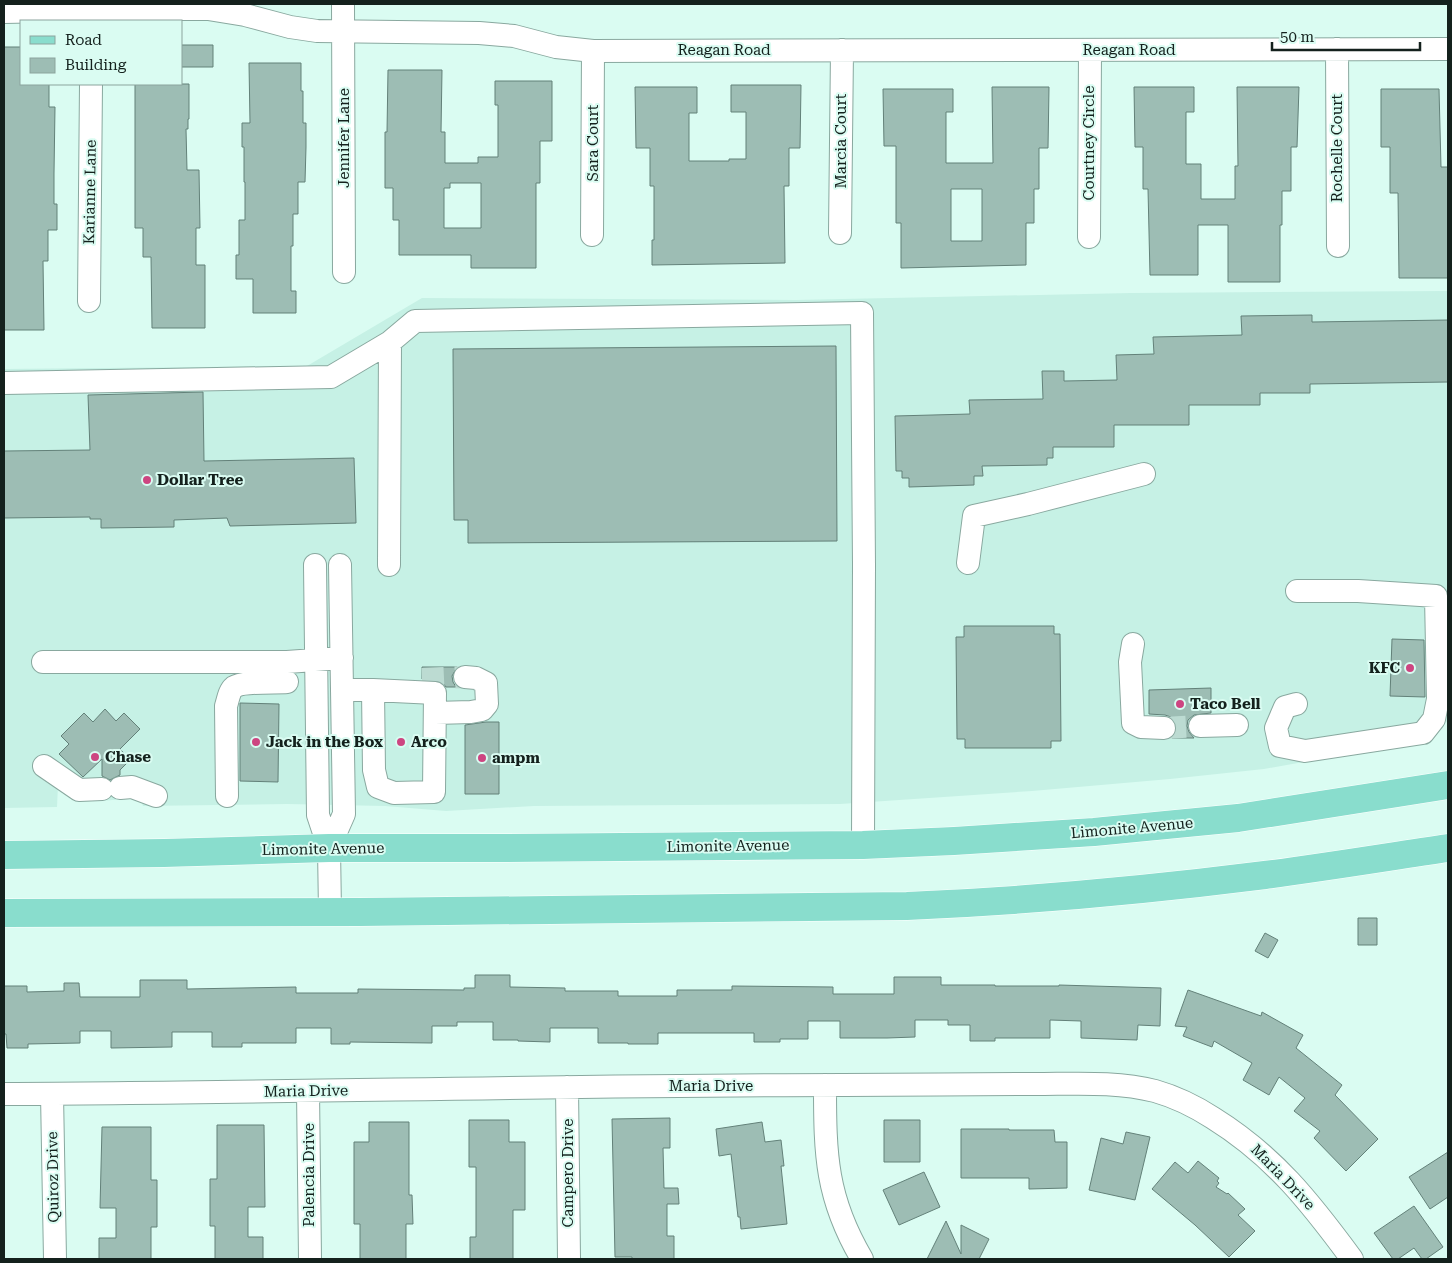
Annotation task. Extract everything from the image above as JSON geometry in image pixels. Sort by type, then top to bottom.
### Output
[{"type":"main road","name":"Limonite Avenue","points":[[4,856],[329,848],[863,845],[1094,832],[1238,818],[1448,785]]},
{"type":"main road","points":[[4,913],[852,908],[971,903],[1118,892],[1264,875],[1448,848]]},
{"type":"street","name":"Jennifer Lane","points":[[343,4],[344,272]]},
{"type":"street","name":"Reagan Road","points":[[4,12],[92,16],[208,9],[317,31],[495,34],[514,36],[556,47],[593,50],[1448,49]]},
{"type":"street","name":"Rochelle Court","points":[[1337,49],[1338,246]]},
{"type":"street","name":"Sara Court","points":[[592,235],[593,50]]},
{"type":"street","name":"Marcia Court","points":[[840,233],[842,50]]},
{"type":"street","name":"Courtney Circle","points":[[1090,50],[1090,236]]},
{"type":"street","name":"Karianne Lane","points":[[89,300],[91,85]]},
{"type":"street","points":[[4,382],[331,377],[390,342],[415,321],[862,313],[863,845]]},
{"type":"street","points":[[389,565],[390,342]]},
{"type":"street","points":[[968,563],[974,516],[1144,474]]},
{"type":"street","points":[[315,565],[318,815],[329,848],[330,912]]},
{"type":"street","points":[[329,848],[344,814],[340,565]]},
{"type":"street","points":[[1296,704],[1285,707],[1276,728],[1280,746],[1305,751],[1423,733],[1434,719],[1438,699],[1436,596],[1358,591],[1297,591]]},
{"type":"street","points":[[1133,644],[1130,662],[1133,723],[1141,727],[1164,728]]},
{"type":"street","points":[[44,662],[287,662],[342,658]]},
{"type":"street","points":[[380,690],[409,678],[422,679]]},
{"type":"street","points":[[435,713],[482,710],[487,704],[486,683],[476,678],[465,678]]},
{"type":"street","points":[[227,796],[226,706],[229,696],[235,687],[244,684],[287,682]]},
{"type":"street","points":[[342,690],[380,690],[435,693],[434,792],[394,793],[378,786],[374,770],[380,690]]},
{"type":"street","points":[[1200,726],[1237,725]]},
{"type":"street","points":[[44,766],[79,790],[132,788],[156,796]]},
{"type":"street","points":[[343,768],[374,770]]},
{"type":"street","name":"Maria Drive","points":[[4,1094],[825,1085],[1082,1084],[1118,1086],[1156,1091],[1196,1108],[1232,1130],[1279,1169],[1318,1213],[1352,1259]]},
{"type":"street","points":[[825,1085],[825,1137],[828,1170],[835,1202],[850,1238],[862,1259]]},
{"type":"street","name":"Campero Drive","points":[[567,1087],[569,1259]]},
{"type":"street","name":"Palencia Drive","points":[[308,1091],[310,1259]]},
{"type":"street","name":"Quiroz Drive","points":[[52,1094],[55,1259]]},
{"type":"shaded area","points":[[1448,291],[1448,720],[1433,739],[1264,769],[1032,791],[840,804],[534,806],[446,811],[385,806],[287,804],[143,806],[140,798],[99,801],[98,792],[58,785],[57,807],[4,808],[4,369],[307,366],[422,298],[796,300],[1131,293]]},
{"type":"building","points":[[182,45],[213,45],[213,67],[182,67]]},
{"type":"building","points":[[4,47],[20,47],[20,85],[49,85],[49,107],[55,107],[54,204],[57,204],[57,230],[48,230],[48,261],[43,261],[44,330],[4,330]]},
{"type":"building","points":[[249,63],[301,63],[301,91],[303,91],[303,123],[306,123],[306,147],[305,182],[298,182],[298,214],[293,214],[293,246],[291,246],[291,291],[296,291],[296,313],[253,313],[253,279],[236,279],[236,255],[239,255],[239,220],[245,220],[242,123],[250,123]]},
{"type":"building","points":[[388,70],[442,70],[441,132],[445,132],[445,163],[478,163],[478,157],[498,157],[498,105],[495,105],[495,81],[552,81],[552,141],[540,141],[540,183],[536,183],[536,268],[471,268],[471,255],[399,255],[399,220],[393,220],[393,188],[385,188],[385,132],[387,132]],"holes":[[[450,183],[481,183],[481,228],[444,228],[444,188],[450,188]]]},
{"type":"building","points":[[189,84],[189,119],[188,129],[186,129],[187,170],[199,170],[200,228],[196,228],[196,265],[205,265],[205,328],[152,328],[151,257],[143,257],[143,228],[135,228],[135,85]]},
{"type":"building","points":[[731,85],[801,85],[800,148],[789,148],[789,186],[784,186],[785,263],[652,265],[654,186],[650,186],[650,148],[636,148],[635,87],[697,87],[697,113],[689,113],[689,161],[729,161],[729,159],[746,159],[746,112],[731,112]]},
{"type":"building","points":[[992,87],[1049,87],[1048,148],[1039,148],[1039,189],[1034,189],[1034,223],[1026,223],[1026,265],[901,268],[901,223],[896,223],[896,146],[884,146],[883,89],[953,89],[953,112],[946,112],[946,163],[993,163]],"holes":[[[951,189],[982,189],[982,241],[951,241]]]},
{"type":"building","points":[[1134,87],[1194,87],[1194,112],[1186,112],[1186,164],[1201,164],[1201,199],[1235,199],[1235,166],[1238,166],[1237,87],[1299,87],[1297,147],[1291,147],[1291,191],[1282,191],[1280,282],[1228,282],[1228,225],[1198,225],[1198,275],[1150,275],[1148,189],[1143,189],[1143,147],[1135,147]]},
{"type":"building","points":[[1381,89],[1439,89],[1441,167],[1448,167],[1448,278],[1399,278],[1398,193],[1390,193],[1390,147],[1381,147]]},
{"type":"building","points":[[1312,315],[1312,322],[1448,320],[1448,382],[1310,384],[1310,393],[1260,393],[1260,405],[1189,405],[1189,425],[1114,425],[1114,447],[1053,447],[1053,458],[1047,458],[1047,465],[982,466],[983,476],[974,476],[974,485],[909,487],[909,478],[902,478],[902,471],[896,471],[895,416],[970,414],[969,400],[1043,399],[1042,371],[1064,371],[1064,381],[1117,380],[1116,355],[1154,354],[1153,337],[1242,335],[1241,316]]},
{"type":"building","points":[[836,346],[837,541],[468,543],[468,520],[454,520],[453,349]]},
{"type":"building","points":[[203,392],[204,461],[354,458],[356,523],[230,526],[227,518],[174,520],[174,527],[101,528],[101,519],[90,519],[90,517],[4,518],[4,451],[90,450],[88,395]]},
{"type":"building","points":[[964,626],[1054,626],[1054,634],[1060,634],[1061,741],[1051,741],[1051,748],[965,748],[965,739],[957,739],[956,637],[964,637]]},
{"type":"building","name":"KFC","points":[[1392,639],[1424,640],[1425,697],[1390,696]]},
{"type":"building","points":[[422,667],[457,667],[452,676],[456,687],[446,687],[442,682],[436,680],[422,679]]},
{"type":"building","name":"Taco Bell","points":[[1211,688],[1211,713],[1194,715],[1188,720],[1189,732],[1194,738],[1172,738],[1177,728],[1176,722],[1171,717],[1165,715],[1149,714],[1149,690]]},
{"type":"building","name":"Jack in the Box","points":[[240,703],[279,704],[278,782],[240,781]]},
{"type":"building","name":"Chase","points":[[105,709],[116,721],[124,713],[140,729],[120,749],[130,760],[120,770],[120,775],[110,780],[102,776],[102,759],[83,777],[59,754],[69,744],[61,736],[84,713],[93,722]]},
{"type":"building","name":"ampm","points":[[499,722],[499,794],[465,794],[465,725]]},
{"type":"building","points":[[1358,918],[1377,918],[1377,945],[1358,945]]},
{"type":"building","points":[[1265,933],[1278,940],[1268,958],[1255,951]]},
{"type":"building","points":[[475,975],[510,975],[510,987],[565,988],[565,991],[618,991],[618,996],[677,996],[677,990],[732,990],[732,986],[833,987],[833,994],[894,994],[894,977],[941,977],[941,985],[1059,985],[1161,988],[1160,1026],[1138,1025],[1137,1040],[1081,1038],[1081,1021],[1050,1020],[1050,1038],[995,1038],[995,1041],[970,1041],[970,1025],[948,1025],[948,1020],[915,1020],[915,1037],[887,1038],[840,1038],[840,1021],[808,1021],[808,1039],[780,1039],[780,1042],[754,1042],[754,1033],[658,1033],[658,1044],[628,1044],[598,1043],[598,1028],[550,1028],[550,1042],[493,1040],[493,1022],[457,1022],[457,1026],[432,1026],[432,1043],[350,1042],[350,1044],[331,1044],[331,1028],[296,1028],[296,1043],[242,1043],[242,1047],[212,1047],[212,1032],[172,1032],[172,1047],[111,1048],[111,1031],[80,1031],[80,1043],[28,1044],[28,1048],[7,1048],[6,1034],[4,1034],[4,986],[27,986],[27,992],[64,991],[64,983],[79,983],[80,997],[140,997],[140,980],[187,980],[187,989],[296,987],[296,993],[358,993],[358,989],[464,990],[464,988],[475,988]]},
{"type":"building","points":[[1188,990],[1261,1016],[1262,1012],[1303,1035],[1296,1048],[1342,1085],[1335,1095],[1378,1139],[1346,1171],[1314,1138],[1320,1131],[1294,1111],[1305,1098],[1279,1077],[1269,1095],[1243,1080],[1252,1063],[1214,1041],[1212,1047],[1183,1036],[1187,1027],[1175,1026]]},
{"type":"building","points":[[670,1118],[670,1148],[663,1148],[664,1188],[678,1188],[679,1204],[667,1204],[667,1236],[674,1236],[674,1259],[615,1257],[612,1119]]},
{"type":"building","points":[[469,1120],[509,1120],[509,1142],[525,1142],[525,1210],[513,1210],[513,1259],[470,1259],[470,1237],[476,1237],[476,1167],[469,1167]]},
{"type":"building","points":[[884,1120],[920,1120],[920,1162],[884,1162]]},
{"type":"building","points":[[369,1122],[409,1122],[409,1195],[412,1195],[413,1224],[406,1224],[406,1259],[360,1259],[360,1224],[354,1224],[354,1142],[369,1142]]},
{"type":"building","points":[[762,1122],[765,1142],[781,1140],[784,1166],[781,1166],[787,1224],[741,1229],[731,1154],[719,1156],[716,1129]]},
{"type":"building","points":[[217,1125],[264,1125],[265,1207],[248,1207],[248,1237],[263,1237],[263,1259],[215,1259],[215,1226],[210,1226],[210,1179],[217,1179]]},
{"type":"building","points":[[102,1127],[151,1127],[151,1180],[157,1180],[157,1227],[151,1227],[151,1259],[99,1259],[99,1238],[116,1238],[116,1208],[100,1208]]},
{"type":"building","points":[[961,1129],[1054,1130],[1055,1142],[1067,1142],[1067,1188],[1029,1189],[1029,1178],[961,1178]]},
{"type":"building","points":[[1126,1132],[1150,1137],[1135,1200],[1089,1190],[1101,1138],[1123,1144]]},
{"type":"building","points":[[1448,1152],[1448,1197],[1430,1209],[1409,1177]]},
{"type":"building","points":[[1198,1161],[1219,1178],[1217,1181],[1219,1183],[1216,1187],[1228,1193],[1245,1209],[1238,1215],[1255,1231],[1229,1257],[1152,1189],[1175,1162],[1188,1173]]},
{"type":"building","points":[[924,1172],[940,1207],[899,1225],[883,1190]]},
{"type":"building","points":[[1414,1206],[1443,1247],[1426,1259],[1422,1259],[1414,1248],[1398,1259],[1393,1259],[1374,1233]]},
{"type":"building","points":[[946,1221],[961,1254],[961,1225],[989,1239],[979,1259],[927,1259]]},
{"type":"tunnel","points":[[422,679],[465,677]]},
{"type":"tunnel","points":[[1164,728],[1200,726]]},
{"type":"place","name":"Dollar Tree","points":[[147,480]]},
{"type":"place","name":"KFC","points":[[1410,668]]},
{"type":"place","name":"Taco Bell","points":[[1180,704]]},
{"type":"place","name":"Jack in the Box","points":[[256,742]]},
{"type":"place","name":"Arco","points":[[401,742]]},
{"type":"place","name":"Chase","points":[[95,757]]},
{"type":"place","name":"ampm","points":[[482,758]]}]
